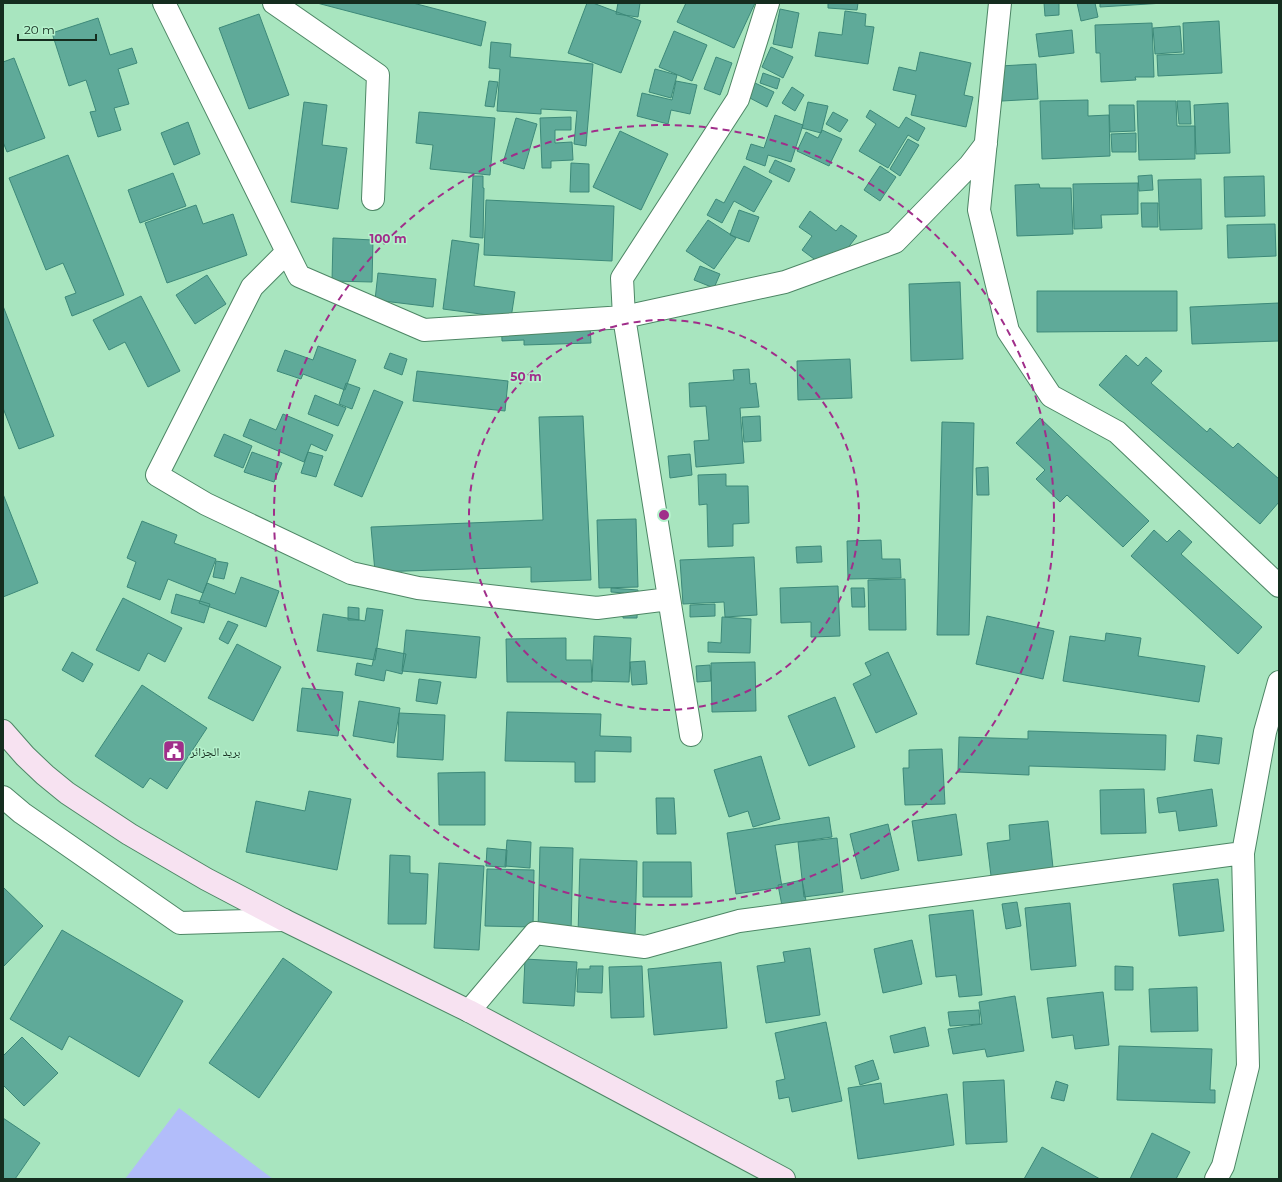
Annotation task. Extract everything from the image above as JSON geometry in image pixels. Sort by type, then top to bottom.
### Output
[{"type":"main road","points":[[3,731],[25,756],[67,793],[129,834],[200,876],[284,920],[469,1011],[784,1179]]},
{"type":"street","points":[[164,3],[299,276],[424,330],[624,318],[785,282],[895,242],[970,165],[986,144]]},
{"type":"street","points":[[274,3],[378,75],[373,199]]},
{"type":"street","points":[[691,735],[624,318],[622,278],[738,99],[768,3]]},
{"type":"street","points":[[1000,3],[979,210],[1008,331],[1051,396],[1116,432],[1279,586]]},
{"type":"street","points":[[287,252],[252,287],[157,475],[206,504],[351,573],[418,588],[597,608],[669,599]]},
{"type":"street","points":[[1216,1179],[1223,1166],[1248,1066],[1243,853],[1265,732],[1279,682]]},
{"type":"street","points":[[3,797],[22,813],[180,923],[284,920]]},
{"type":"street","points":[[469,1011],[535,934],[645,947],[739,921],[1243,853]]},
{"type":"shaded area","points":[[179,1108],[273,1179],[125,1179]]},
{"type":"building","points":[[317,3],[413,3],[486,22],[481,46]]},
{"type":"building","points":[[587,3],[593,3],[641,21],[621,73],[568,53]]},
{"type":"building","points":[[618,3],[640,3],[638,17],[616,14]]},
{"type":"building","points":[[686,3],[755,3],[734,48],[677,22]]},
{"type":"building","points":[[828,3],[858,3],[857,10],[828,8]]},
{"type":"building","points":[[1044,3],[1059,3],[1059,15],[1045,16]]},
{"type":"building","points":[[1077,3],[1095,3],[1098,17],[1081,21]]},
{"type":"building","points":[[1100,3],[1164,3],[1100,7]]},
{"type":"building","points":[[780,9],[799,13],[792,48],[773,44]]},
{"type":"building","points":[[845,11],[866,14],[865,26],[874,27],[868,64],[815,56],[819,32],[842,35]]},
{"type":"building","points":[[259,14],[289,95],[249,109],[219,28]]},
{"type":"building","points":[[98,18],[110,55],[132,48],[137,63],[118,69],[129,104],[114,108],[121,130],[98,137],[90,112],[96,111],[86,80],[69,86],[52,33]]},
{"type":"building","points":[[1219,21],[1222,73],[1158,76],[1157,55],[1184,54],[1183,23]]},
{"type":"building","points":[[1152,23],[1154,77],[1135,77],[1136,80],[1101,82],[1100,53],[1096,53],[1095,25]]},
{"type":"building","points":[[1180,26],[1182,52],[1155,54],[1153,28]]},
{"type":"building","points":[[1072,30],[1074,53],[1039,57],[1036,34]]},
{"type":"building","points":[[674,31],[707,45],[692,81],[659,67]]},
{"type":"building","points":[[491,42],[511,44],[510,57],[593,64],[586,146],[574,144],[577,111],[541,109],[541,114],[497,111],[500,69],[489,68]]},
{"type":"building","points":[[771,47],[793,57],[783,78],[762,67]]},
{"type":"building","points":[[920,52],[971,63],[964,95],[973,97],[966,127],[911,115],[916,95],[893,90],[899,67],[916,71]]},
{"type":"building","points":[[716,57],[732,63],[720,95],[704,89]]},
{"type":"building","points":[[14,58],[45,138],[7,152],[3,142],[3,62]]},
{"type":"building","points":[[1036,64],[1038,99],[1002,101],[1000,66]]},
{"type":"building","points":[[655,69],[677,75],[671,98],[649,92]]},
{"type":"building","points":[[763,73],[780,79],[777,89],[760,83]]},
{"type":"building","points":[[489,81],[498,82],[494,107],[485,106]]},
{"type":"building","points":[[676,81],[697,85],[690,114],[671,110],[668,124],[637,116],[642,93],[672,100]]},
{"type":"building","points":[[755,83],[774,92],[767,107],[748,97]]},
{"type":"building","points":[[792,87],[804,95],[795,111],[782,103]]},
{"type":"building","points":[[1088,100],[1088,116],[1109,115],[1110,156],[1042,159],[1040,101]]},
{"type":"building","points":[[1137,101],[1176,101],[1177,126],[1195,126],[1195,159],[1139,160]]},
{"type":"building","points":[[1177,101],[1190,101],[1191,124],[1179,124]]},
{"type":"building","points":[[304,102],[327,105],[322,145],[347,148],[338,209],[291,202]]},
{"type":"building","points":[[808,102],[828,106],[821,133],[802,128]]},
{"type":"building","points":[[1228,103],[1230,153],[1196,154],[1194,105]]},
{"type":"building","points":[[1109,105],[1134,105],[1135,131],[1110,132]]},
{"type":"building","points":[[870,110],[899,128],[906,117],[925,128],[918,141],[908,135],[888,168],[859,151],[876,124],[866,117]]},
{"type":"building","points":[[419,112],[495,118],[490,175],[430,169],[433,145],[416,143]]},
{"type":"building","points":[[833,112],[848,120],[840,132],[826,124]]},
{"type":"building","points":[[775,115],[803,125],[791,162],[768,155],[765,166],[746,159],[751,144],[764,148]]},
{"type":"building","points":[[571,117],[571,130],[555,130],[555,143],[572,142],[573,160],[551,161],[551,168],[542,168],[540,118]]},
{"type":"building","points":[[516,118],[537,124],[524,169],[503,163]]},
{"type":"building","points":[[188,122],[200,154],[174,165],[161,133]]},
{"type":"building","points":[[822,130],[842,139],[829,166],[797,151],[806,132],[818,138]]},
{"type":"building","points":[[620,131],[668,154],[641,210],[593,187]]},
{"type":"building","points":[[1136,133],[1136,152],[1112,152],[1111,134]]},
{"type":"building","points":[[908,139],[919,145],[900,176],[890,169]]},
{"type":"building","points":[[68,155],[124,295],[72,316],[65,297],[76,293],[63,263],[46,270],[9,178]]},
{"type":"building","points":[[775,160],[795,169],[789,182],[769,172]]},
{"type":"building","points":[[571,163],[589,164],[589,192],[570,192]]},
{"type":"building","points":[[744,166],[772,181],[754,212],[734,201],[722,223],[707,215],[716,199],[724,203]]},
{"type":"building","points":[[880,166],[896,177],[880,201],[864,190]]},
{"type":"building","points":[[173,173],[186,206],[140,223],[128,190]]},
{"type":"building","points":[[1152,175],[1153,190],[1139,191],[1138,176]]},
{"type":"building","points":[[473,176],[483,176],[483,238],[470,237]]},
{"type":"building","points":[[1264,176],[1265,216],[1225,217],[1224,177]]},
{"type":"building","points":[[1201,179],[1202,229],[1160,230],[1158,180]]},
{"type":"building","points":[[1138,183],[1138,214],[1101,215],[1102,228],[1074,229],[1073,184]]},
{"type":"building","points":[[1039,184],[1040,188],[1071,188],[1073,234],[1017,236],[1015,185]]},
{"type":"building","points":[[486,200],[614,206],[612,261],[484,255]]},
{"type":"building","points":[[1141,203],[1158,203],[1158,227],[1142,227]]},
{"type":"building","points":[[196,205],[203,224],[233,214],[247,255],[167,283],[145,223]]},
{"type":"building","points":[[739,210],[759,217],[749,242],[730,235]]},
{"type":"building","points":[[810,211],[836,231],[841,225],[857,236],[830,271],[802,250],[812,236],[799,227]]},
{"type":"building","points":[[708,220],[736,238],[714,269],[686,251]]},
{"type":"building","points":[[1275,224],[1276,256],[1228,258],[1227,225]]},
{"type":"building","points":[[333,238],[373,240],[372,282],[332,281]]},
{"type":"building","points":[[452,240],[479,244],[474,286],[515,292],[511,318],[443,309]]},
{"type":"building","points":[[700,266],[720,274],[714,288],[694,280]]},
{"type":"building","points":[[378,273],[436,279],[433,307],[375,300]]},
{"type":"building","points":[[207,275],[226,304],[195,324],[176,295]]},
{"type":"building","points":[[960,282],[963,359],[911,361],[909,284]]},
{"type":"building","points":[[1037,291],[1177,291],[1177,331],[1037,332]]},
{"type":"building","points":[[141,296],[180,371],[148,387],[125,342],[109,350],[93,320]]},
{"type":"building","points":[[1279,303],[1279,341],[1192,344],[1190,307]]},
{"type":"building","points":[[3,306],[54,436],[19,449],[3,408]]},
{"type":"building","points":[[589,310],[591,343],[524,345],[524,340],[502,341],[501,314]]},
{"type":"building","points":[[318,346],[356,360],[345,390],[303,374],[301,379],[277,371],[285,350],[313,360]]},
{"type":"building","points":[[390,353],[407,359],[402,375],[384,368]]},
{"type":"building","points":[[1126,355],[1138,366],[1146,357],[1162,371],[1151,383],[1207,432],[1210,428],[1233,448],[1238,443],[1279,479],[1279,502],[1260,524],[1099,385]]},
{"type":"building","points":[[850,359],[852,398],[798,400],[797,361]]},
{"type":"building","points":[[749,369],[750,384],[756,383],[759,407],[740,408],[744,463],[696,467],[694,441],[709,440],[706,406],[690,407],[689,383],[734,380],[733,370]]},
{"type":"building","points":[[417,371],[508,381],[505,411],[413,401]]},
{"type":"building","points":[[346,383],[360,388],[352,409],[339,404]]},
{"type":"building","points":[[374,390],[403,402],[362,497],[334,485]]},
{"type":"building","points":[[315,395],[346,408],[338,426],[308,414]]},
{"type":"building","points":[[283,414],[333,435],[326,451],[311,444],[304,462],[243,436],[250,419],[276,430]]},
{"type":"building","points":[[583,416],[591,580],[531,582],[531,567],[375,572],[371,527],[543,520],[539,417]]},
{"type":"building","points":[[760,416],[761,441],[744,442],[742,417]]},
{"type":"building","points":[[1040,418],[1149,521],[1123,547],[1067,495],[1060,502],[1036,479],[1045,470],[1016,443]]},
{"type":"building","points":[[942,422],[974,423],[969,635],[937,635]]},
{"type":"building","points":[[224,434],[252,446],[243,468],[214,456]]},
{"type":"building","points":[[252,452],[282,463],[274,482],[244,472]]},
{"type":"building","points":[[308,452],[323,456],[316,477],[301,473]]},
{"type":"building","points":[[690,454],[692,475],[670,478],[668,456]]},
{"type":"building","points":[[988,467],[989,495],[977,495],[976,468]]},
{"type":"building","points":[[726,474],[726,486],[748,486],[749,523],[733,524],[733,546],[708,547],[707,504],[699,505],[698,475]]},
{"type":"building","points":[[3,494],[38,583],[3,597]]},
{"type":"building","points":[[636,519],[638,587],[599,588],[597,520]]},
{"type":"building","points":[[142,521],[177,535],[174,543],[216,559],[203,593],[168,579],[160,600],[127,587],[136,562],[127,558]]},
{"type":"building","points":[[1154,530],[1167,542],[1179,530],[1192,542],[1181,554],[1262,627],[1238,654],[1131,556]]},
{"type":"building","points":[[881,540],[882,559],[900,559],[901,578],[848,579],[847,541]]},
{"type":"building","points":[[821,546],[822,562],[797,563],[796,547]]},
{"type":"building","points":[[754,557],[757,615],[725,617],[724,602],[683,604],[680,560]]},
{"type":"building","points":[[216,561],[228,563],[224,579],[213,577]]},
{"type":"building","points":[[241,577],[279,591],[266,627],[199,603],[207,583],[235,594]]},
{"type":"building","points":[[905,579],[906,630],[869,630],[868,580]]},
{"type":"building","points":[[838,586],[840,636],[811,637],[811,622],[781,623],[780,588]]},
{"type":"building","points":[[611,588],[638,590],[637,618],[623,618],[624,593],[611,592]]},
{"type":"building","points":[[851,588],[864,588],[865,607],[852,607]]},
{"type":"building","points":[[176,594],[210,604],[204,623],[171,613]]},
{"type":"building","points":[[123,598],[182,628],[165,662],[148,653],[139,671],[96,650]]},
{"type":"building","points":[[715,604],[715,616],[690,617],[690,605]]},
{"type":"building","points":[[348,607],[359,608],[359,620],[348,620]]},
{"type":"building","points":[[367,608],[383,610],[375,660],[317,651],[323,614],[365,621]]},
{"type":"building","points":[[987,616],[1054,631],[1043,679],[976,664]]},
{"type":"building","points":[[722,617],[751,619],[750,653],[708,652],[708,642],[721,643]]},
{"type":"building","points":[[228,621],[238,625],[228,644],[219,639]]},
{"type":"building","points":[[406,630],[480,637],[476,678],[402,671]]},
{"type":"building","points":[[1106,633],[1141,638],[1138,656],[1205,666],[1199,702],[1063,681],[1070,636],[1105,641]]},
{"type":"building","points":[[594,636],[631,638],[629,682],[592,681]]},
{"type":"building","points":[[566,638],[566,660],[591,660],[592,682],[507,682],[506,639]]},
{"type":"building","points":[[237,644],[281,667],[253,721],[208,698]]},
{"type":"building","points":[[376,648],[406,654],[402,674],[386,670],[384,681],[355,675],[357,663],[372,666]]},
{"type":"building","points":[[72,652],[93,664],[83,682],[62,670]]},
{"type":"building","points":[[888,652],[917,714],[876,733],[853,684],[871,675],[865,663]]},
{"type":"building","points":[[645,661],[647,684],[632,685],[630,662]]},
{"type":"building","points":[[755,662],[756,711],[712,712],[711,663]]},
{"type":"building","points":[[710,665],[711,681],[697,682],[696,666]]},
{"type":"building","points":[[419,679],[441,682],[437,704],[416,701]]},
{"type":"building","points":[[142,685],[207,728],[167,789],[150,778],[143,788],[95,756]]},
{"type":"building","points":[[302,688],[343,692],[338,736],[297,731]]},
{"type":"building","points":[[835,697],[855,747],[809,766],[788,716]]},
{"type":"building","points":[[359,701],[400,708],[394,743],[353,736]]},
{"type":"building","points":[[507,712],[601,714],[600,736],[631,737],[631,752],[595,751],[595,782],[575,782],[575,762],[505,761]]},
{"type":"building","points":[[399,713],[445,715],[443,760],[397,757]]},
{"type":"building","points":[[1028,731],[1166,735],[1165,770],[1029,766],[1029,775],[958,772],[959,737],[1028,739]]},
{"type":"building","points":[[1197,735],[1222,738],[1219,764],[1194,761]]},
{"type":"building","points":[[942,749],[945,804],[905,805],[903,768],[909,768],[909,750]]},
{"type":"building","points":[[761,756],[780,819],[753,827],[748,811],[729,817],[714,770]]},
{"type":"building","points":[[485,772],[485,825],[439,825],[438,773]]},
{"type":"building","points":[[1144,789],[1146,833],[1101,834],[1100,790]]},
{"type":"building","points":[[1212,789],[1217,826],[1179,831],[1176,811],[1159,813],[1157,798]]},
{"type":"building","points":[[309,791],[351,799],[337,870],[246,852],[256,801],[305,811]]},
{"type":"building","points":[[656,798],[674,798],[676,834],[657,834]]},
{"type":"building","points":[[956,814],[962,855],[918,861],[912,821]]},
{"type":"building","points":[[829,817],[832,837],[775,845],[782,887],[736,894],[727,833]]},
{"type":"building","points":[[1048,821],[1054,877],[992,884],[987,843],[1010,840],[1009,825]]},
{"type":"building","points":[[888,824],[899,870],[861,879],[850,834]]},
{"type":"building","points":[[837,838],[843,892],[804,897],[798,842]]},
{"type":"building","points":[[507,840],[531,842],[530,868],[505,866]]},
{"type":"building","points":[[540,847],[573,848],[571,932],[538,931]]},
{"type":"building","points":[[487,848],[507,850],[506,867],[486,866]]},
{"type":"building","points":[[390,855],[410,856],[410,873],[428,874],[426,924],[388,924]]},
{"type":"building","points":[[580,859],[637,861],[635,937],[578,935]]},
{"type":"building","points":[[643,862],[691,862],[692,897],[643,897]]},
{"type":"building","points":[[439,863],[484,866],[479,950],[434,948]]},
{"type":"building","points":[[487,869],[534,870],[533,927],[485,926]]},
{"type":"building","points":[[1218,879],[1224,931],[1179,936],[1173,884]]},
{"type":"building","points":[[802,880],[808,911],[784,916],[778,885]]},
{"type":"building","points":[[3,887],[43,926],[3,967]]},
{"type":"building","points":[[1017,902],[1021,926],[1006,929],[1002,904]]},
{"type":"building","points":[[1070,903],[1076,966],[1031,970],[1025,908]]},
{"type":"building","points":[[973,910],[982,995],[959,997],[956,975],[936,977],[929,915]]},
{"type":"building","points":[[62,930],[183,1001],[139,1077],[69,1036],[62,1050],[10,1019]]},
{"type":"building","points":[[912,940],[922,984],[883,993],[874,949]]},
{"type":"building","points":[[810,948],[820,1015],[766,1023],[757,966],[785,962],[783,952]]},
{"type":"building","points":[[283,958],[332,992],[259,1098],[209,1063]]},
{"type":"building","points":[[525,959],[577,962],[574,1006],[523,1003]]},
{"type":"building","points":[[721,962],[727,1028],[654,1035],[648,969]]},
{"type":"building","points":[[590,966],[603,966],[602,993],[577,992],[578,969],[590,969]]},
{"type":"building","points":[[642,966],[644,1017],[611,1018],[609,967]]},
{"type":"building","points":[[1115,966],[1133,967],[1133,990],[1115,990]]},
{"type":"building","points":[[1197,987],[1198,1031],[1151,1032],[1149,989]]},
{"type":"building","points":[[1103,992],[1109,1045],[1075,1049],[1073,1035],[1052,1038],[1047,998]]},
{"type":"building","points":[[1015,996],[1024,1051],[987,1057],[985,1049],[953,1054],[948,1029],[982,1024],[979,1002]]},
{"type":"building","points":[[979,1010],[980,1024],[950,1026],[948,1012]]},
{"type":"building","points":[[826,1022],[842,1101],[792,1112],[789,1097],[779,1099],[776,1081],[785,1079],[775,1033]]},
{"type":"building","points":[[925,1027],[929,1046],[894,1053],[890,1036]]},
{"type":"building","points":[[22,1037],[58,1073],[24,1106],[3,1085],[3,1056]]},
{"type":"building","points":[[1119,1046],[1212,1049],[1210,1090],[1215,1090],[1215,1103],[1117,1100]]},
{"type":"building","points":[[873,1060],[879,1079],[860,1085],[855,1066]]},
{"type":"building","points":[[1004,1080],[1007,1142],[966,1144],[963,1082]]},
{"type":"building","points":[[1056,1081],[1068,1085],[1064,1101],[1051,1098]]},
{"type":"building","points":[[881,1083],[884,1104],[947,1094],[954,1145],[858,1159],[848,1088]]},
{"type":"building","points":[[3,1118],[40,1143],[15,1179],[3,1179]]},
{"type":"building","points":[[1152,1133],[1190,1152],[1176,1179],[1130,1179]]},
{"type":"building","points":[[1042,1147],[1100,1179],[1024,1179]]},
{"type":"place","name":"بريد الجزائر","points":[[174,751]]}]
